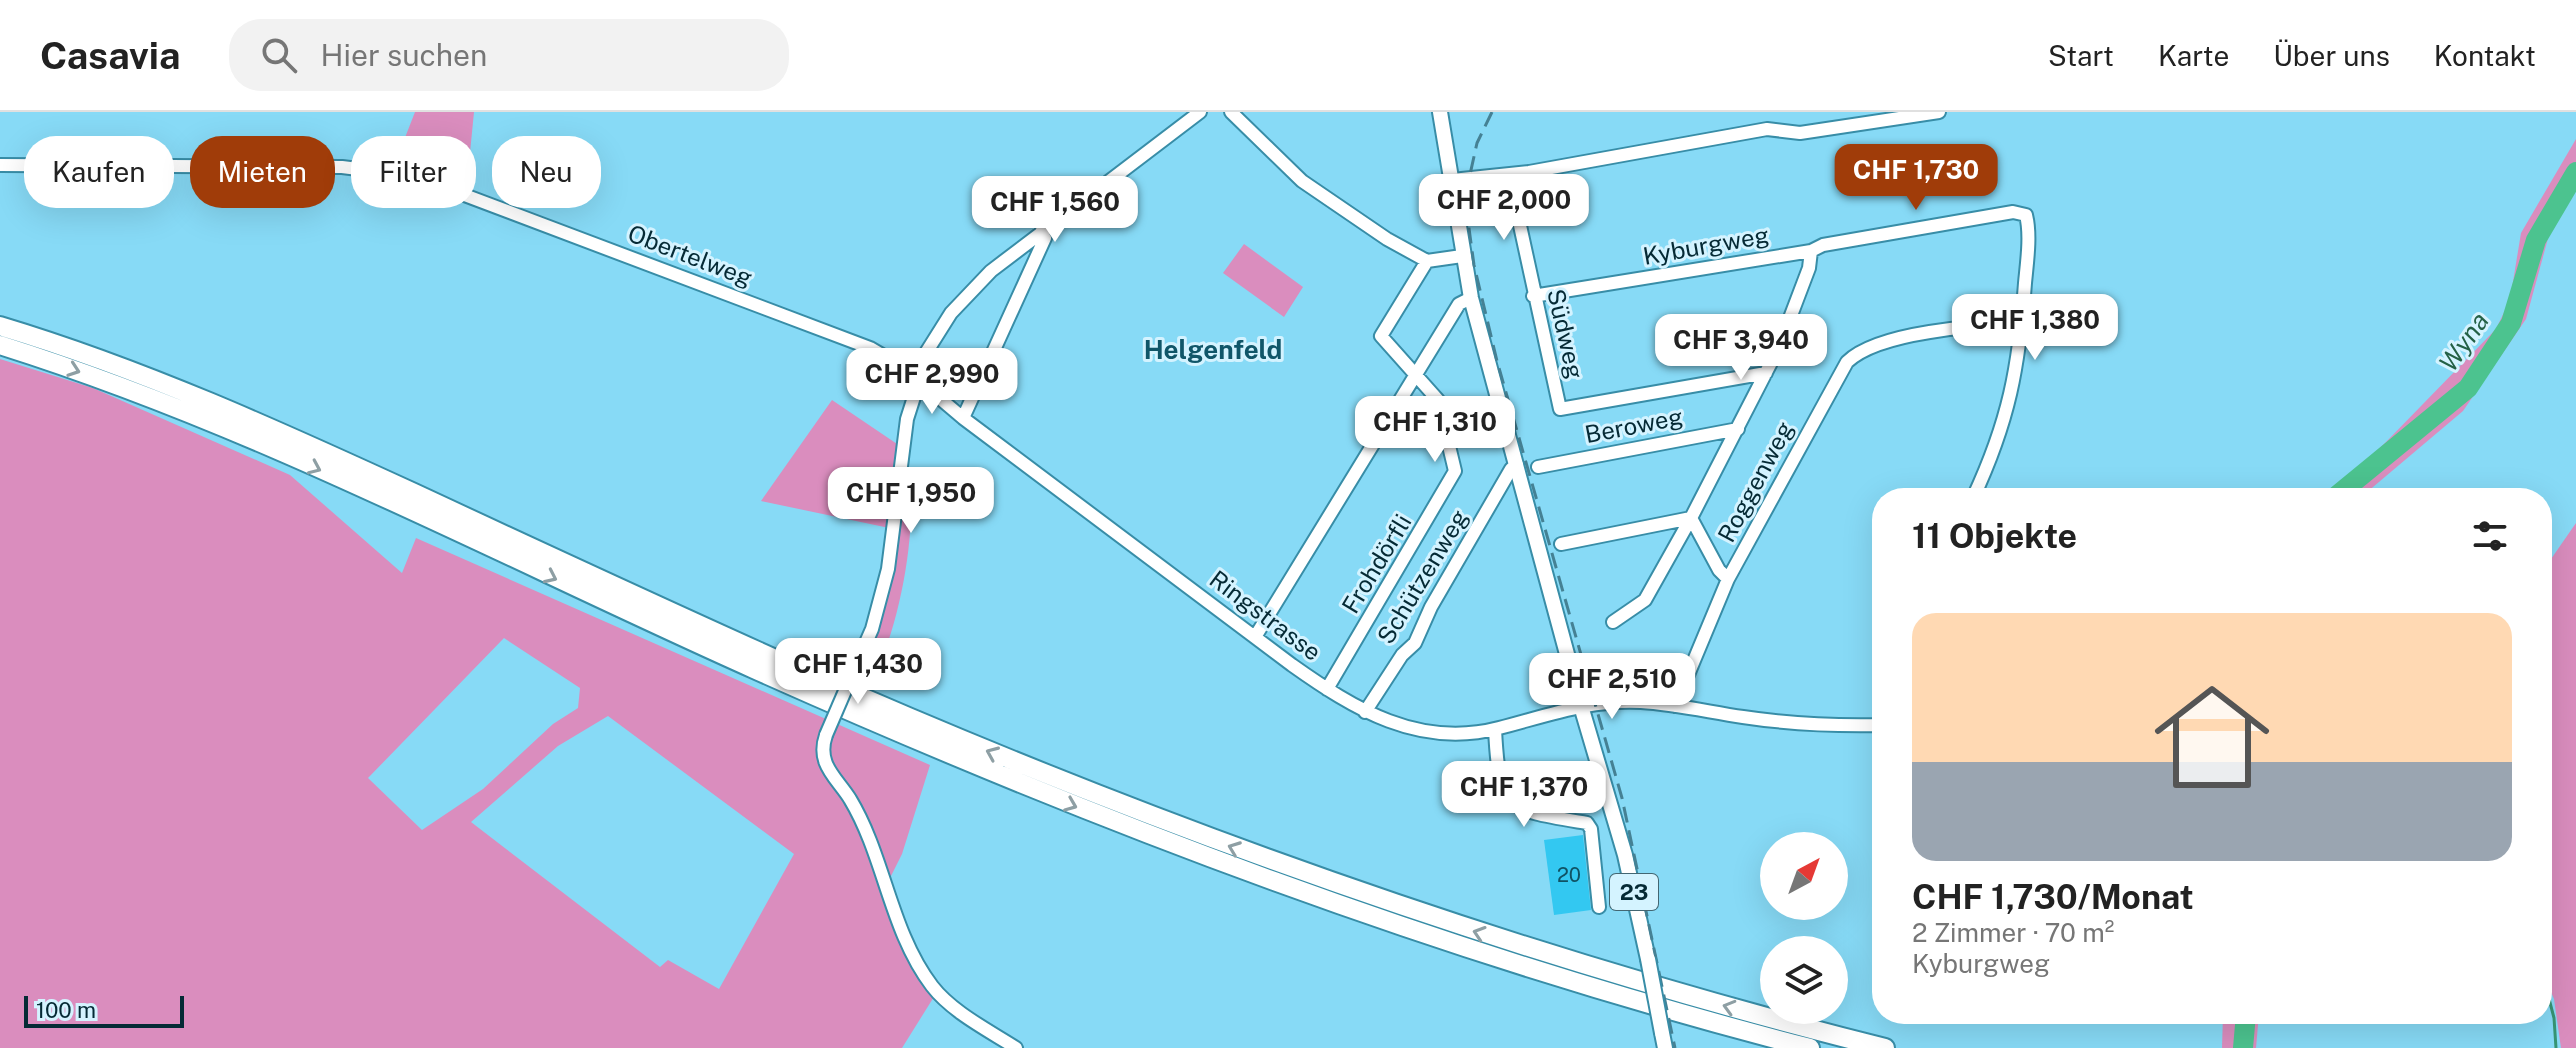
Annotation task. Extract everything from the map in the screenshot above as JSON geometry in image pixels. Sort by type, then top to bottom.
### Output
[{"type":"highway","points":[[0,326],[118,366],[226,409],[821,679],[1153,817],[1358,892],[1509,942],[1689,996],[1885,1048]]},
{"type":"highway","points":[[0,345],[111,383],[246,437],[827,702],[1132,829],[1447,942],[1810,1048]]},
{"type":"main road","name":"23","points":[[1440,112],[1471,298],[1581,706],[1625,855],[1664,1040]]},
{"type":"street","points":[[912,375],[946,320],[968,293],[1041,232],[1200,112]]},
{"type":"street","points":[[1231,112],[1267,150],[1326,200],[1427,261],[1462,256]]},
{"type":"street","points":[[1452,180],[1509,175],[1767,129],[1800,133],[1939,112]]},
{"type":"street","name":"Obertelweg","points":[[0,165],[342,167],[414,176],[870,348],[912,375],[963,418]]},
{"type":"street","name":"Südweg","points":[[1509,175],[1560,409],[1766,373]]},
{"type":"street","name":"Kyburgweg","points":[[1533,296],[1811,251],[1823,245],[2013,212],[2026,215],[2022,326]]},
{"type":"street","points":[[963,418],[1045,238],[1041,232]]},
{"type":"street","points":[[1613,622],[1645,600],[1691,518],[1766,373],[1809,268],[1811,251]]},
{"type":"street","name":"Frohdörfli","points":[[1327,689],[1455,471],[1438,400],[1381,336],[1427,261]]},
{"type":"street","points":[[1255,637],[1415,372],[1459,304],[1471,298]]},
{"type":"street","points":[[1977,488],[2005,421],[2022,326]]},
{"type":"street","name":"Roggenweg","points":[[1675,706],[1728,579],[1833,383],[1859,350],[1898,338],[2022,326]]},
{"type":"street","points":[[923,385],[911,403],[907,419],[882,600],[826,735],[822,756],[826,767],[856,809],[903,933],[923,973],[952,1005],[1016,1048]]},
{"type":"street","name":"Ringstrasse","points":[[963,418],[1327,689],[1365,712],[1401,727],[1431,733],[1495,729],[1581,706],[1639,702],[1774,721],[1872,725]]},
{"type":"street","name":"Beroweg","points":[[1538,467],[1738,429]]},
{"type":"street","name":"Schützenweg","points":[[1365,712],[1402,655],[1415,643],[1431,607],[1511,469],[1517,465]]},
{"type":"street","points":[[1691,518],[1719,570],[1728,579]]},
{"type":"street","points":[[1561,544],[1691,518]]},
{"type":"street","points":[[1495,729],[1497,774],[1507,799],[1528,812],[1587,823],[1591,829],[1599,907]]},
{"type":"shaded area","points":[[415,112],[474,112],[472,136],[406,136]]},
{"type":"shaded area","points":[[2576,139],[2576,185],[2550,231],[2526,319],[2463,411],[2372,488],[2332,488],[2351,475],[2385,443],[2496,329],[2510,300],[2521,233]]},
{"type":"shaded area","points":[[1244,244],[1303,287],[1284,317],[1223,273]]},
{"type":"shaded area","points":[[0,359],[93,388],[290,475],[402,573],[416,538],[930,765],[902,854],[886,886],[937,992],[902,1048],[0,1048]],"holes":[[[504,638],[580,688],[578,708],[553,724],[483,789],[422,830],[368,778]],[[608,716],[794,854],[719,989],[668,960],[660,967],[471,822],[558,746]]]},
{"type":"shaded area","points":[[832,400],[903,448],[899,480],[910,490],[910,532],[899,605],[878,668],[878,677],[884,684],[860,678],[857,663],[894,529],[761,501]]},
{"type":"shaded area","points":[[2576,523],[2576,1048],[2561,1048],[2552,994],[2552,558]]},
{"type":"shaded area","points":[[2223,1024],[2258,1024],[2256,1048],[2222,1048]]},
{"type":"building","points":[[1583,835],[1591,910],[1554,915],[1544,840]]},
{"type":"waterway","name":"Wyna","points":[[2346,488],[2468,388],[2511,323],[2536,240],[2576,172]]},
{"type":"waterway","points":[[2552,1010],[2556,1048]]},
{"type":"waterway","name":"Wyna","points":[[2243,1048],[2245,1024]]},
{"type":"railway","points":[[1492,112],[1477,143],[1469,179],[1468,221],[1474,265],[1497,361],[1622,798],[1675,1048]]},
{"type":"district","name":"Helgenfeld","points":[[1213,350]]}]
